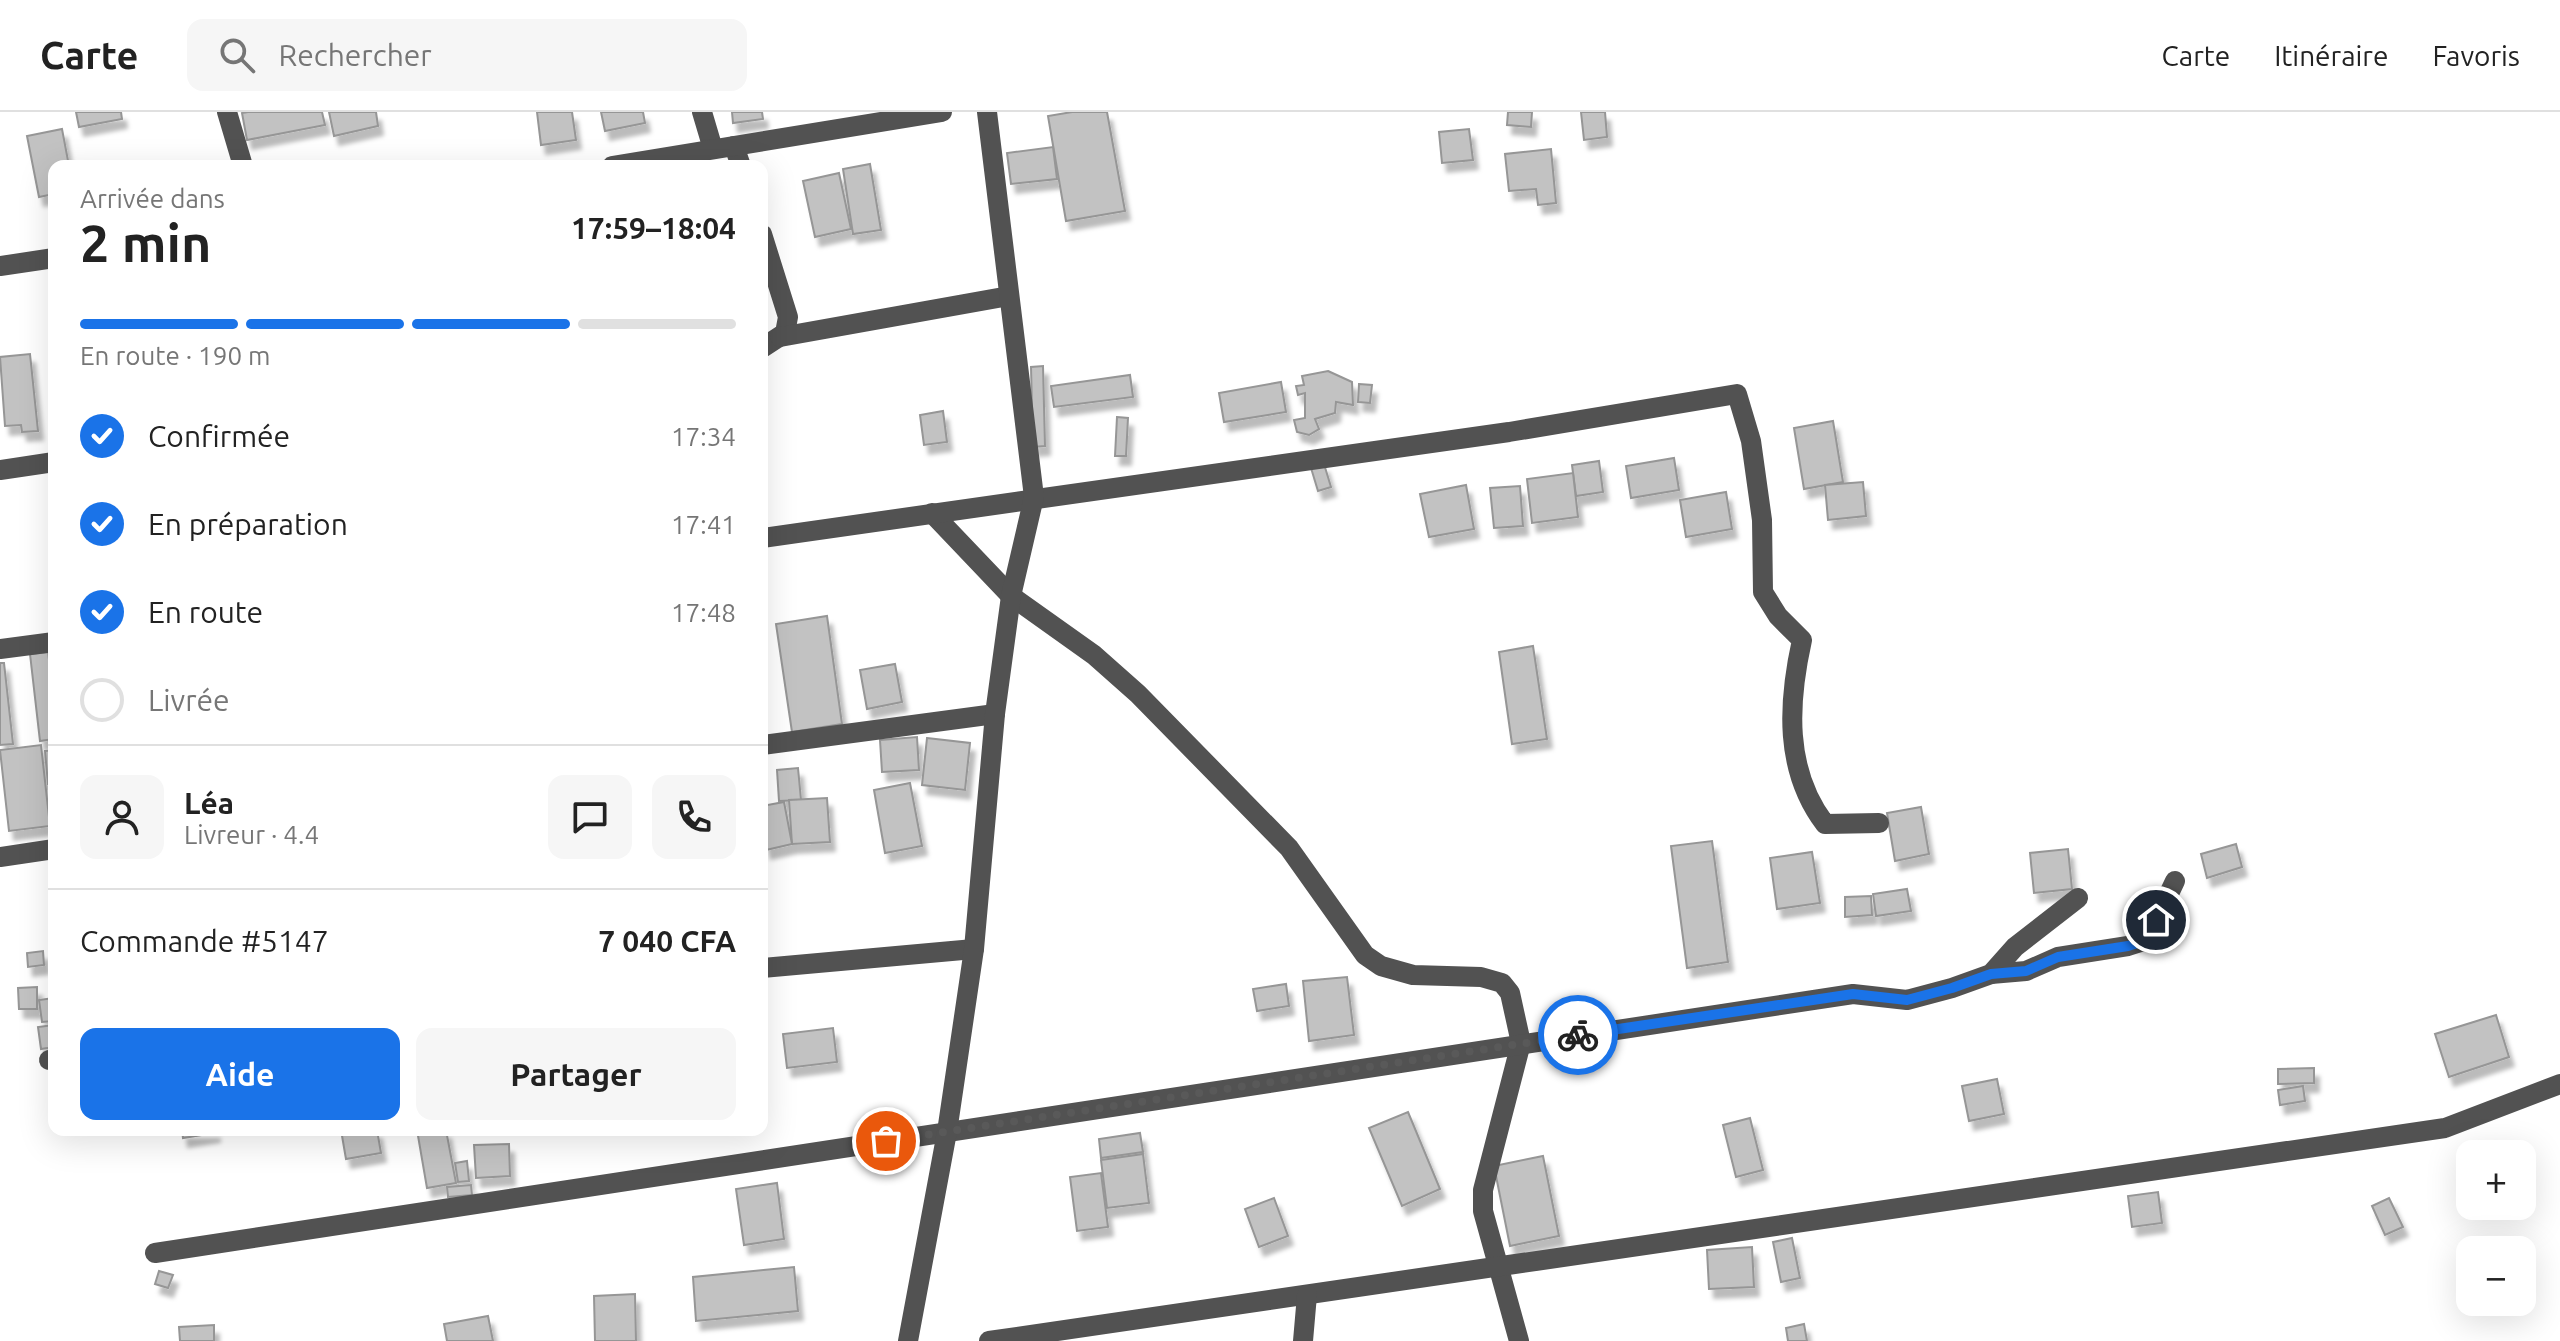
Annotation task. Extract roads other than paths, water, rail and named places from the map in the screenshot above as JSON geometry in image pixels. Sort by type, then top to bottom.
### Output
[{"type":"street","points":[[227,112],[241,160]]},
{"type":"street","points":[[702,112],[713,149]]},
{"type":"street","points":[[648,160],[942,112]]},
{"type":"street","points":[[908,1341],[947,1132],[974,949],[995,714],[1011,596],[1034,497],[987,112]]},
{"type":"street","points":[[734,146],[739,160]]},
{"type":"street","points":[[768,253],[788,317],[785,333],[771,342]]},
{"type":"street","points":[[0,266],[48,259]]},
{"type":"street","points":[[771,342],[1009,296]]},
{"type":"street","points":[[768,537],[1509,432],[1737,394],[1751,441],[1762,520],[1763,592],[1778,616],[1802,640],[1792,684],[1794,758],[1810,804],[1825,824],[1879,823]]},
{"type":"street","points":[[0,470],[48,463]]},
{"type":"street","points":[[932,513],[1011,596],[1094,655],[1138,694],[1289,848],[1365,955],[1381,966],[1413,975],[1481,977],[1502,983],[1510,993],[1521,1043],[1483,1190],[1483,1211],[1519,1341]]},
{"type":"street","points":[[0,649],[48,643]]},
{"type":"street","points":[[768,744],[995,714]]},
{"type":"street","points":[[0,857],[48,850]]},
{"type":"street","points":[[155,1253],[1853,994],[1907,1000],[1991,974],[2026,971],[2058,957],[2147,940],[2175,881]]},
{"type":"street","points":[[1991,974],[2015,947],[2078,898]]},
{"type":"street","points":[[768,967],[974,949]]},
{"type":"street","points":[[989,1341],[2445,1128],[2560,1084]]},
{"type":"street","points":[[1303,1341],[1307,1295]]}]
